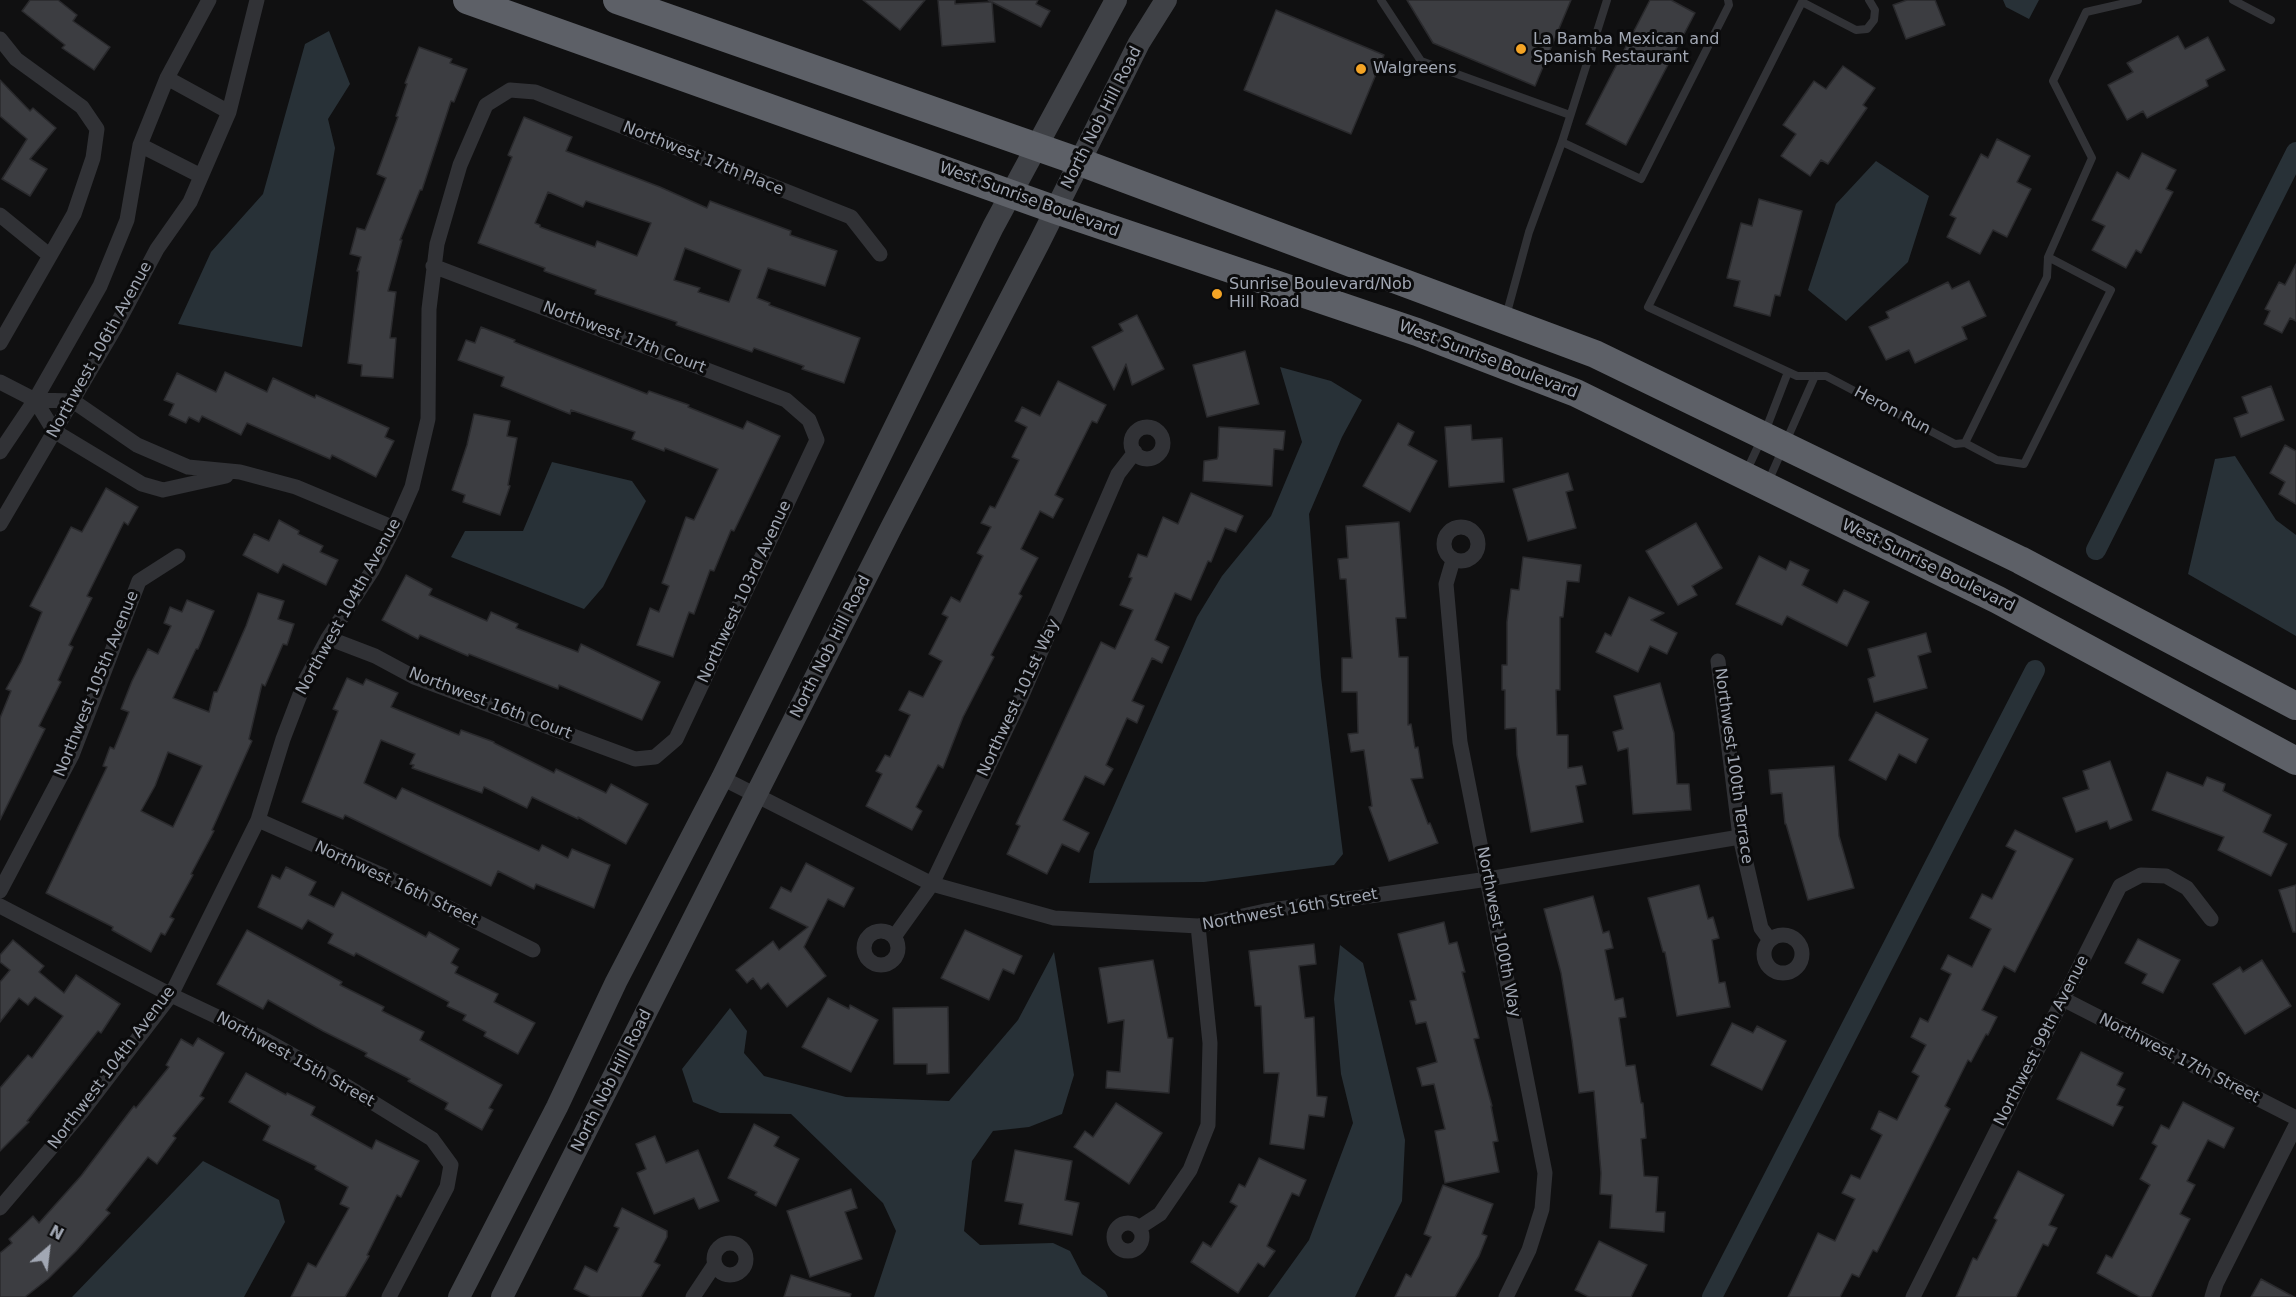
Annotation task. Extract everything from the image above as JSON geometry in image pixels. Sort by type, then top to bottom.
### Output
[{"type":"highway","name":"West Sunrise Boulevard","points":[[467,0],[1056,210],[1417,332],[1576,393],[1998,600],[2296,761]]},
{"type":"highway","points":[[617,0],[1080,162],[1595,354],[2020,560],[2296,706]]},
{"type":"main road","points":[[459,1297],[557,1107],[616,982],[722,778],[820,576],[1012,193],[1116,0]]},
{"type":"main road","name":"North Nob Hill Road","points":[[502,1297],[1139,43],[1166,0]]},
{"type":"street","name":"Northwest 106th Avenue","points":[[0,452],[35,400],[104,275],[127,220],[140,145],[167,78],[209,0]]},
{"type":"street","name":"Northwest 106th Avenue","points":[[0,524],[73,401],[157,249],[190,202],[229,112],[257,0]]},
{"type":"street","points":[[0,39],[16,60],[82,107],[98,129],[93,158],[74,214],[0,343]]},
{"type":"street","points":[[167,78],[229,112]]},
{"type":"street","name":"Northwest 17th Place","points":[[510,90],[535,92],[850,217],[880,254]]},
{"type":"street","name":"Northwest 104th Avenue","points":[[0,1208],[81,1113],[171,994],[258,820],[283,739],[306,679],[328,638],[372,571],[394,528],[411,487],[428,419],[428,329],[437,244],[460,165],[486,105],[510,90]]},
{"type":"street","points":[[140,145],[201,176]]},
{"type":"street","points":[[0,215],[50,255]]},
{"type":"street","name":"Northwest 17th Court","points":[[433,266],[786,400],[809,420]]},
{"type":"street","points":[[0,382],[35,400],[73,401],[137,445],[188,467],[240,472],[296,487],[394,528]]},
{"type":"street","points":[[35,400],[54,431],[142,484],[163,490],[240,472]]},
{"type":"street","name":"Northwest 103rd Avenue","points":[[655,757],[676,738],[817,440],[809,420]]},
{"type":"street","name":"Northwest 101st Way","points":[[894,937],[932,884],[1020,702],[1118,474],[1135,452]]},
{"type":"street","name":"Northwest 105th Avenue","points":[[0,891],[72,755],[139,581],[178,556]]},
{"type":"street","name":"Northwest 100th Way","points":[[1453,560],[1446,584],[1460,742],[1545,1173],[1542,1209],[1529,1250],[1506,1297]]},
{"type":"street","name":"Northwest 16th Court","points":[[328,638],[375,656],[414,677],[635,759],[655,757]]},
{"type":"street","name":"Northwest 100th Terrace","points":[[1718,661],[1740,837],[1761,928],[1770,940]]},
{"type":"street","name":"Northwest 16th Street","points":[[722,778],[932,884],[1054,918],[1198,926],[1265,910],[1488,879],[1740,837]]},
{"type":"street","name":"Northwest 16th Street","points":[[258,820],[389,878],[533,950]]},
{"type":"street","name":"Northwest 99th Avenue","points":[[1913,1297],[2120,886],[2141,874],[2166,876],[2187,888],[2211,919]]},
{"type":"street","name":"Northwest 15th Street","points":[[0,906],[262,1038],[330,1076],[432,1139],[451,1165],[447,1187],[388,1297]]},
{"type":"street","points":[[1140,1227],[1160,1214],[1190,1170],[1208,1125],[1210,1043],[1198,926]]},
{"type":"street","name":"Northwest 17th Street","points":[[2063,999],[2296,1118]]},
{"type":"street","points":[[2212,1297],[2216,1284],[2296,1125]]},
{"type":"street","points":[[693,1297],[715,1264]]},
{"type":"lane","points":[[1381,0],[1421,61],[1570,115]]},
{"type":"lane","points":[[1504,321],[1529,231],[1562,142],[1607,0]]},
{"type":"lane","points":[[1562,142],[1641,178],[1729,5],[1728,0]]},
{"type":"lane","points":[[1803,1],[1856,30],[1867,29],[1874,20],[1875,10],[1869,0]]},
{"type":"lane","points":[[1965,444],[2047,277],[2048,257],[2092,158],[2053,81],[2086,12],[2138,0]]},
{"type":"lane","points":[[2233,0],[2271,20]]},
{"type":"lane","name":"Heron Run","points":[[1803,1],[1648,307],[1797,376],[1826,376],[1955,444],[1965,444],[1997,460],[2024,464],[2111,290],[2048,257]]},
{"type":"lane","points":[[1756,481],[1774,441],[1788,372]]},
{"type":"lane","points":[[1756,481],[1774,441],[1815,376]]},
{"type":"shaded area","points":[[2003,0],[2039,0],[2029,19],[2006,7]]},
{"type":"shaded area","points":[[329,31],[350,84],[328,119],[335,148],[302,347],[178,324],[211,252],[263,194],[305,44]]},
{"type":"shaded area","points":[[1876,161],[1929,196],[1908,262],[1846,321],[1808,290],[1836,204]]},
{"type":"shaded area","points":[[1280,367],[1331,381],[1362,400],[1342,437],[1309,514],[1321,677],[1343,854],[1334,865],[1204,882],[1089,883],[1094,851],[1197,617],[1222,576],[1271,516],[1302,442]]},
{"type":"shaded area","points":[[2235,456],[2276,520],[2296,535],[2296,636],[2188,574],[2215,459]]},
{"type":"shaded area","points":[[552,462],[632,481],[646,501],[603,587],[584,609],[451,557],[465,531],[523,531]]},
{"type":"shaded area","points":[[1340,945],[1363,963],[1405,1140],[1402,1201],[1355,1297],[1268,1297],[1309,1240],[1353,1123],[1341,1074],[1334,999]]},
{"type":"shaded area","points":[[1054,952],[1074,1075],[1062,1114],[1029,1127],[993,1131],[972,1161],[964,1231],[980,1245],[1053,1243],[1070,1251],[1082,1274],[1105,1291],[1108,1297],[874,1297],[896,1231],[883,1203],[791,1114],[720,1113],[693,1102],[682,1069],[730,1008],[747,1031],[744,1053],[764,1076],[846,1097],[949,1101],[1018,1020]]},
{"type":"shaded area","points":[[203,1161],[279,1200],[285,1222],[244,1297],[72,1297]]},
{"type":"building","points":[[30,0],[58,0],[77,15],[73,21],[110,47],[94,70],[62,48],[65,45],[22,11]]},
{"type":"building","points":[[863,0],[925,0],[900,30]]},
{"type":"building","points":[[938,0],[955,0],[955,4],[991,2],[988,0],[1038,0],[1036,4],[1050,11],[1041,27],[992,2],[995,42],[942,46]]},
{"type":"building","points":[[1407,0],[1571,0],[1535,86],[1433,43]]},
{"type":"building","points":[[1650,0],[1671,0],[1695,13],[1626,145],[1586,124]]},
{"type":"building","points":[[1907,0],[1935,0],[1945,25],[1906,39],[1893,5]]},
{"type":"building","name":"Walgreens","points":[[1276,10],[1384,55],[1351,134],[1244,90]]},
{"type":"building","points":[[2178,36],[2185,49],[2208,37],[2225,70],[2206,80],[2208,86],[2147,118],[2143,111],[2127,120],[2108,85],[2133,72],[2127,63]]},
{"type":"building","points":[[419,47],[452,59],[450,63],[467,69],[454,102],[451,101],[422,190],[420,190],[400,240],[402,240],[388,291],[396,292],[390,338],[396,338],[393,378],[361,376],[362,365],[348,363],[359,271],[357,271],[361,257],[350,254],[357,228],[365,230],[386,178],[377,174],[398,117],[396,116],[407,84],[405,83]]},
{"type":"building","points":[[1843,66],[1875,88],[1863,105],[1867,108],[1828,164],[1821,160],[1810,176],[1781,156],[1796,134],[1783,125],[1814,81],[1826,89]]},
{"type":"building","points":[[0,80],[30,111],[33,108],[56,128],[30,159],[47,169],[30,196],[2,179],[27,139],[0,116]]},
{"type":"building","points":[[524,117],[572,137],[566,151],[660,187],[707,208],[710,201],[791,231],[790,235],[837,251],[825,286],[768,268],[757,298],[770,303],[769,305],[860,338],[844,383],[802,369],[804,366],[754,348],[752,352],[676,325],[677,322],[595,294],[596,290],[478,243],[512,157],[508,155]],"holes":[[[548,192],[583,207],[586,201],[651,223],[637,256],[597,241],[595,247],[540,227],[535,223]],[[685,248],[741,270],[729,302],[698,292],[700,288],[674,280]]]},
{"type":"building","points":[[1997,139],[2030,156],[2017,182],[2031,189],[2007,237],[1993,230],[1980,254],[1947,237],[1956,218],[1950,215],[1981,154],[1988,158]]},
{"type":"building","points":[[2142,153],[2176,170],[2166,189],[2173,192],[2141,253],[2136,250],[2126,268],[2092,250],[2105,226],[2092,220],[2117,172],[2129,179]]},
{"type":"building","points":[[1759,199],[1802,211],[1780,296],[1775,295],[1770,316],[1734,306],[1740,281],[1727,278],[1741,223],[1752,226]]},
{"type":"building","points":[[2296,264],[2296,321],[2290,318],[2282,333],[2264,324],[2270,311],[2265,309],[2279,282],[2285,285]]},
{"type":"building","points":[[1969,281],[1986,316],[1962,327],[1967,339],[1915,363],[1909,350],[1886,360],[1869,327],[1889,318],[1886,312],[1948,282],[1952,289]]},
{"type":"building","points":[[1137,315],[1164,369],[1132,385],[1126,364],[1114,390],[1092,347],[1123,331],[1119,324]]},
{"type":"building","points":[[481,327],[647,394],[649,391],[689,405],[688,407],[743,429],[747,421],[780,436],[734,531],[731,530],[714,571],[710,570],[694,614],[689,612],[673,657],[637,645],[650,608],[659,612],[669,586],[662,583],[686,517],[694,520],[718,469],[665,448],[664,451],[632,439],[635,432],[571,410],[570,414],[501,386],[504,377],[458,360],[466,340],[475,343]]},
{"type":"building","points":[[1245,351],[1259,404],[1207,417],[1193,365]]},
{"type":"building","points":[[225,372],[267,392],[273,378],[389,428],[385,437],[394,441],[376,477],[332,455],[330,459],[247,423],[241,435],[202,416],[199,422],[189,417],[186,423],[169,415],[174,404],[164,400],[177,373],[216,392]]},
{"type":"building","points":[[1058,381],[1106,405],[1097,423],[1092,421],[1055,495],[1063,499],[1053,518],[1040,511],[1021,549],[1038,558],[1019,594],[1022,596],[991,655],[994,657],[963,717],[943,768],[938,765],[916,807],[922,811],[912,830],[866,806],[882,774],[876,771],[885,755],[890,757],[910,715],[899,710],[909,691],[923,697],[942,661],[929,654],[948,617],[942,614],[951,597],[960,602],[983,556],[977,553],[991,527],[981,523],[990,506],[995,508],[1019,460],[1012,457],[1027,427],[1015,421],[1022,407],[1040,416]]},
{"type":"building","points":[[2271,386],[2284,420],[2241,437],[2234,418],[2248,413],[2242,397]]},
{"type":"building","points":[[474,414],[510,421],[507,436],[517,438],[508,485],[510,486],[500,515],[463,502],[465,495],[452,490],[467,445]]},
{"type":"building","points":[[1398,423],[1414,432],[1408,445],[1437,461],[1410,512],[1363,486]]},
{"type":"building","points":[[1471,425],[1472,440],[1502,438],[1504,482],[1449,487],[1445,427]]},
{"type":"building","points":[[1219,427],[1285,431],[1283,450],[1274,449],[1272,486],[1203,481],[1204,461],[1217,459],[1218,456]]},
{"type":"building","points":[[2285,445],[2296,451],[2296,504],[2279,494],[2285,482],[2270,473]]},
{"type":"building","points":[[1568,473],[1573,490],[1566,492],[1576,528],[1528,541],[1513,489]]},
{"type":"building","points":[[106,488],[138,507],[128,525],[124,522],[87,596],[92,598],[69,645],[73,647],[58,680],[61,682],[39,726],[45,729],[0,820],[0,718],[11,691],[6,689],[21,662],[42,612],[30,606],[71,527],[82,532]]},
{"type":"building","points":[[1191,493],[1243,516],[1236,532],[1225,528],[1211,562],[1208,561],[1191,600],[1175,593],[1155,640],[1169,647],[1162,663],[1152,658],[1132,701],[1144,706],[1137,723],[1127,718],[1106,765],[1113,769],[1104,785],[1085,776],[1063,820],[1089,833],[1079,852],[1062,844],[1047,874],[1007,854],[1020,826],[1016,824],[1101,642],[1115,649],[1133,610],[1120,605],[1132,578],[1129,577],[1138,554],[1147,557],[1163,517],[1178,524]]},
{"type":"building","points":[[279,520],[299,531],[298,534],[323,546],[320,552],[338,560],[326,585],[283,564],[278,573],[243,555],[254,534],[269,541]]},
{"type":"building","points":[[1399,522],[1406,618],[1396,618],[1399,657],[1408,657],[1408,725],[1411,724],[1415,748],[1418,747],[1423,778],[1411,779],[1428,824],[1430,823],[1438,843],[1389,861],[1369,807],[1372,806],[1364,750],[1351,752],[1348,734],[1358,733],[1357,692],[1342,692],[1342,658],[1352,658],[1346,579],[1340,579],[1338,559],[1348,558],[1346,526]]},
{"type":"building","points":[[1696,523],[1722,568],[1692,586],[1697,595],[1678,605],[1646,551]]},
{"type":"building","points":[[1759,556],[1786,570],[1790,561],[1809,570],[1802,585],[1837,603],[1844,590],[1869,602],[1847,646],[1787,616],[1782,625],[1736,604]]},
{"type":"building","points":[[1523,557],[1581,565],[1579,582],[1567,581],[1563,617],[1560,617],[1560,690],[1556,690],[1557,735],[1568,735],[1568,768],[1582,766],[1586,784],[1576,786],[1583,822],[1531,832],[1517,755],[1516,728],[1505,729],[1505,690],[1502,690],[1502,665],[1507,665],[1507,622],[1511,589],[1519,590]]},
{"type":"building","points":[[406,575],[432,589],[429,595],[487,621],[491,612],[518,624],[516,628],[578,652],[581,644],[660,682],[642,720],[559,685],[558,689],[469,654],[468,656],[420,635],[418,639],[382,620]]},
{"type":"building","points":[[258,593],[284,601],[278,619],[294,624],[287,645],[283,644],[265,686],[262,684],[249,739],[252,741],[212,830],[214,831],[170,917],[174,919],[165,935],[161,933],[151,952],[112,930],[113,927],[46,893],[107,767],[103,766],[110,747],[114,749],[129,712],[121,709],[132,681],[148,649],[158,654],[171,626],[164,623],[170,607],[182,612],[187,600],[214,611],[173,698],[209,712],[214,692],[217,692]],"holes":[[[168,752],[202,766],[173,827],[141,811],[155,786]]]},
{"type":"building","points":[[1629,597],[1664,613],[1651,620],[1677,633],[1667,654],[1650,646],[1638,672],[1596,652],[1605,633],[1611,636]]},
{"type":"building","points":[[1926,633],[1931,652],[1918,656],[1927,688],[1874,702],[1868,679],[1875,676],[1868,649]]},
{"type":"building","points":[[347,678],[363,685],[366,679],[398,693],[391,707],[459,735],[461,730],[494,742],[554,773],[556,769],[606,793],[611,784],[648,804],[626,844],[578,817],[578,819],[532,797],[527,808],[484,787],[482,793],[412,768],[414,765],[410,764],[415,754],[381,740],[364,783],[396,799],[402,788],[539,851],[542,845],[568,858],[572,849],[610,865],[594,908],[536,884],[534,889],[498,871],[491,886],[345,815],[343,819],[302,802],[338,711],[333,709]]},
{"type":"building","points":[[1660,683],[1674,733],[1677,784],[1689,784],[1691,810],[1633,814],[1628,748],[1618,751],[1613,732],[1623,729],[1614,696]]},
{"type":"building","points":[[1876,712],[1928,739],[1916,763],[1899,754],[1886,780],[1849,760]]},
{"type":"building","points":[[2110,761],[2132,820],[2110,829],[2107,821],[2076,832],[2063,798],[2089,789],[2083,771]]},
{"type":"building","points":[[1834,766],[1839,836],[1854,888],[1808,900],[1785,824],[1782,793],[1771,794],[1769,770]]},
{"type":"building","points":[[2167,772],[2203,786],[2207,777],[2225,784],[2223,791],[2271,815],[2263,832],[2287,844],[2271,876],[2218,850],[2224,837],[2152,810]]},
{"type":"building","points":[[2015,830],[2073,859],[2015,972],[2004,966],[1982,1010],[1997,1017],[1971,1062],[1968,1060],[1945,1106],[1950,1109],[1877,1252],[1873,1250],[1859,1277],[1852,1274],[1840,1297],[1788,1297],[1818,1233],[1835,1241],[1855,1199],[1842,1193],[1851,1175],[1860,1179],[1882,1135],[1871,1129],[1879,1111],[1897,1120],[1919,1076],[1912,1072],[1926,1045],[1911,1037],[1920,1018],[1928,1022],[1951,974],[1941,969],[1948,955],[1972,967],[1991,929],[1970,918],[1982,894],[1992,899],[2016,851],[2006,846]]},
{"type":"building","points":[[806,863],[854,888],[844,907],[828,899],[804,947],[826,976],[787,1007],[768,983],[761,989],[753,978],[747,983],[736,970],[773,941],[779,950],[808,927],[770,908],[781,887],[791,892]]},
{"type":"building","points":[[286,867],[316,882],[309,895],[334,907],[342,892],[426,937],[429,932],[459,949],[451,963],[458,967],[455,973],[498,994],[494,1002],[535,1023],[518,1054],[484,1036],[486,1032],[463,1020],[466,1015],[447,1006],[449,1002],[356,953],[354,956],[328,943],[333,934],[308,920],[302,929],[258,907],[272,875],[280,879]]},
{"type":"building","points":[[1699,885],[1708,919],[1713,917],[1719,938],[1712,940],[1719,983],[1725,982],[1730,1007],[1677,1016],[1665,952],[1663,952],[1648,898]]},
{"type":"building","points":[[2296,885],[2296,932],[2293,932],[2279,890]]},
{"type":"building","points":[[1593,896],[1603,933],[1609,931],[1613,948],[1605,950],[1615,1000],[1623,998],[1626,1017],[1619,1018],[1626,1066],[1635,1065],[1641,1103],[1643,1103],[1646,1138],[1641,1139],[1644,1176],[1658,1177],[1656,1212],[1665,1212],[1664,1232],[1610,1228],[1612,1195],[1600,1194],[1601,1173],[1594,1091],[1579,1093],[1561,973],[1544,909]]},
{"type":"building","points":[[1444,922],[1449,944],[1457,942],[1465,972],[1462,972],[1479,1038],[1474,1039],[1492,1106],[1498,1141],[1493,1142],[1499,1172],[1445,1183],[1435,1131],[1445,1129],[1434,1084],[1422,1086],[1417,1068],[1437,1062],[1426,1022],[1416,1024],[1410,1001],[1416,1000],[1398,934]]},
{"type":"building","points":[[247,930],[342,982],[340,985],[384,1007],[382,1011],[424,1032],[420,1040],[502,1085],[489,1108],[493,1110],[482,1130],[445,1109],[448,1103],[408,1081],[410,1079],[365,1056],[367,1053],[268,1000],[263,1009],[217,984]]},
{"type":"building","points":[[965,930],[1022,956],[1014,974],[1003,969],[989,1000],[941,978]]},
{"type":"building","points":[[2138,939],[2180,960],[2163,993],[2142,983],[2147,974],[2125,963]]},
{"type":"building","points":[[13,940],[44,966],[39,972],[64,993],[76,975],[120,1004],[101,1033],[98,1031],[27,1121],[29,1122],[0,1151],[0,1088],[28,1055],[32,1058],[63,1016],[35,997],[28,1005],[19,998],[0,1022],[0,982],[10,970],[0,962],[0,955]]},
{"type":"building","points":[[1314,944],[1316,964],[1299,966],[1305,1018],[1314,1017],[1317,1096],[1327,1097],[1324,1117],[1309,1115],[1304,1149],[1270,1144],[1279,1073],[1264,1073],[1261,1006],[1255,1006],[1249,951]]},
{"type":"building","points":[[1153,960],[1168,1038],[1173,1038],[1169,1093],[1106,1088],[1107,1071],[1120,1072],[1124,1020],[1108,1023],[1099,968]]},
{"type":"building","points":[[2262,960],[2291,1006],[2245,1034],[2213,984],[2240,967],[2243,972]]},
{"type":"building","points":[[828,998],[849,1009],[850,1005],[878,1020],[851,1072],[802,1047]]},
{"type":"building","points":[[948,1007],[949,1073],[927,1074],[927,1064],[894,1064],[893,1008]]},
{"type":"building","points":[[1732,1023],[1753,1033],[1757,1026],[1786,1041],[1762,1090],[1711,1065]]},
{"type":"building","points":[[198,1038],[224,1053],[200,1096],[204,1098],[173,1136],[176,1138],[157,1164],[148,1157],[106,1210],[110,1213],[48,1279],[25,1297],[0,1297],[0,1253],[12,1243],[9,1239],[33,1216],[39,1223],[81,1176],[134,1106],[136,1108],[169,1067],[166,1065],[181,1039],[193,1046]]},
{"type":"building","points":[[2081,1052],[2123,1073],[2117,1085],[2125,1089],[2117,1105],[2123,1107],[2113,1126],[2057,1099]]},
{"type":"building","points":[[246,1073],[286,1095],[287,1093],[315,1107],[311,1115],[372,1149],[376,1140],[419,1161],[401,1197],[397,1195],[367,1255],[369,1256],[345,1297],[291,1297],[308,1263],[316,1267],[349,1208],[340,1204],[348,1187],[315,1169],[316,1166],[263,1140],[270,1126],[229,1102]]},
{"type":"building","points":[[2183,1102],[2234,1128],[2224,1148],[2208,1140],[2187,1181],[2195,1185],[2180,1214],[2190,1219],[2151,1297],[2140,1297],[2097,1273],[2106,1255],[2112,1258],[2150,1185],[2140,1179],[2157,1146],[2152,1143],[2161,1125],[2169,1129]]},
{"type":"building","points":[[1116,1103],[1162,1133],[1129,1184],[1074,1147],[1085,1131],[1093,1137]]},
{"type":"building","points":[[754,1124],[779,1137],[774,1146],[799,1159],[776,1206],[755,1195],[757,1192],[728,1178]]},
{"type":"building","points":[[655,1136],[666,1163],[698,1150],[719,1201],[699,1209],[694,1198],[654,1214],[637,1173],[646,1169],[636,1144]]},
{"type":"building","points":[[1015,1150],[1072,1161],[1065,1200],[1079,1203],[1072,1235],[1019,1224],[1023,1204],[1005,1201]]},
{"type":"building","points":[[1259,1158],[1306,1180],[1299,1196],[1292,1193],[1267,1246],[1275,1251],[1264,1267],[1258,1263],[1238,1293],[1191,1262],[1203,1242],[1211,1247],[1237,1206],[1230,1202],[1239,1184],[1245,1187]]},
{"type":"building","points":[[2018,1171],[2064,1195],[2049,1225],[2057,1228],[2048,1246],[2043,1244],[2016,1297],[1956,1297],[1973,1258],[1977,1260],[1997,1220],[1994,1218]]},
{"type":"building","points":[[1443,1185],[1493,1204],[1482,1234],[1487,1236],[1479,1256],[1455,1297],[1395,1297],[1406,1274],[1411,1277],[1431,1237],[1424,1234]]},
{"type":"building","points":[[851,1189],[857,1208],[845,1212],[862,1259],[810,1277],[787,1211]]},
{"type":"building","points":[[622,1208],[667,1231],[667,1237],[654,1262],[660,1265],[641,1297],[591,1297],[574,1289],[585,1266],[597,1272],[619,1228],[614,1226]]},
{"type":"building","points":[[1599,1241],[1647,1265],[1631,1297],[1589,1297],[1575,1290]]},
{"type":"building","points":[[791,1275],[851,1294],[850,1297],[784,1297]]},
{"type":"building","points":[[2261,1279],[2294,1297],[2251,1297]]},
{"type":"waterway","points":[[2096,550],[2296,152]]},
{"type":"waterway","points":[[1712,1297],[2035,670]]},
{"type":"place","name":"La Bamba Mexican and Spanish Restaurant","points":[[1521,49]]},
{"type":"place","name":"Walgreens","points":[[1361,69]]},
{"type":"place","name":"Sunrise Boulevard/Nob Hill Road","points":[[1217,294]]}]
